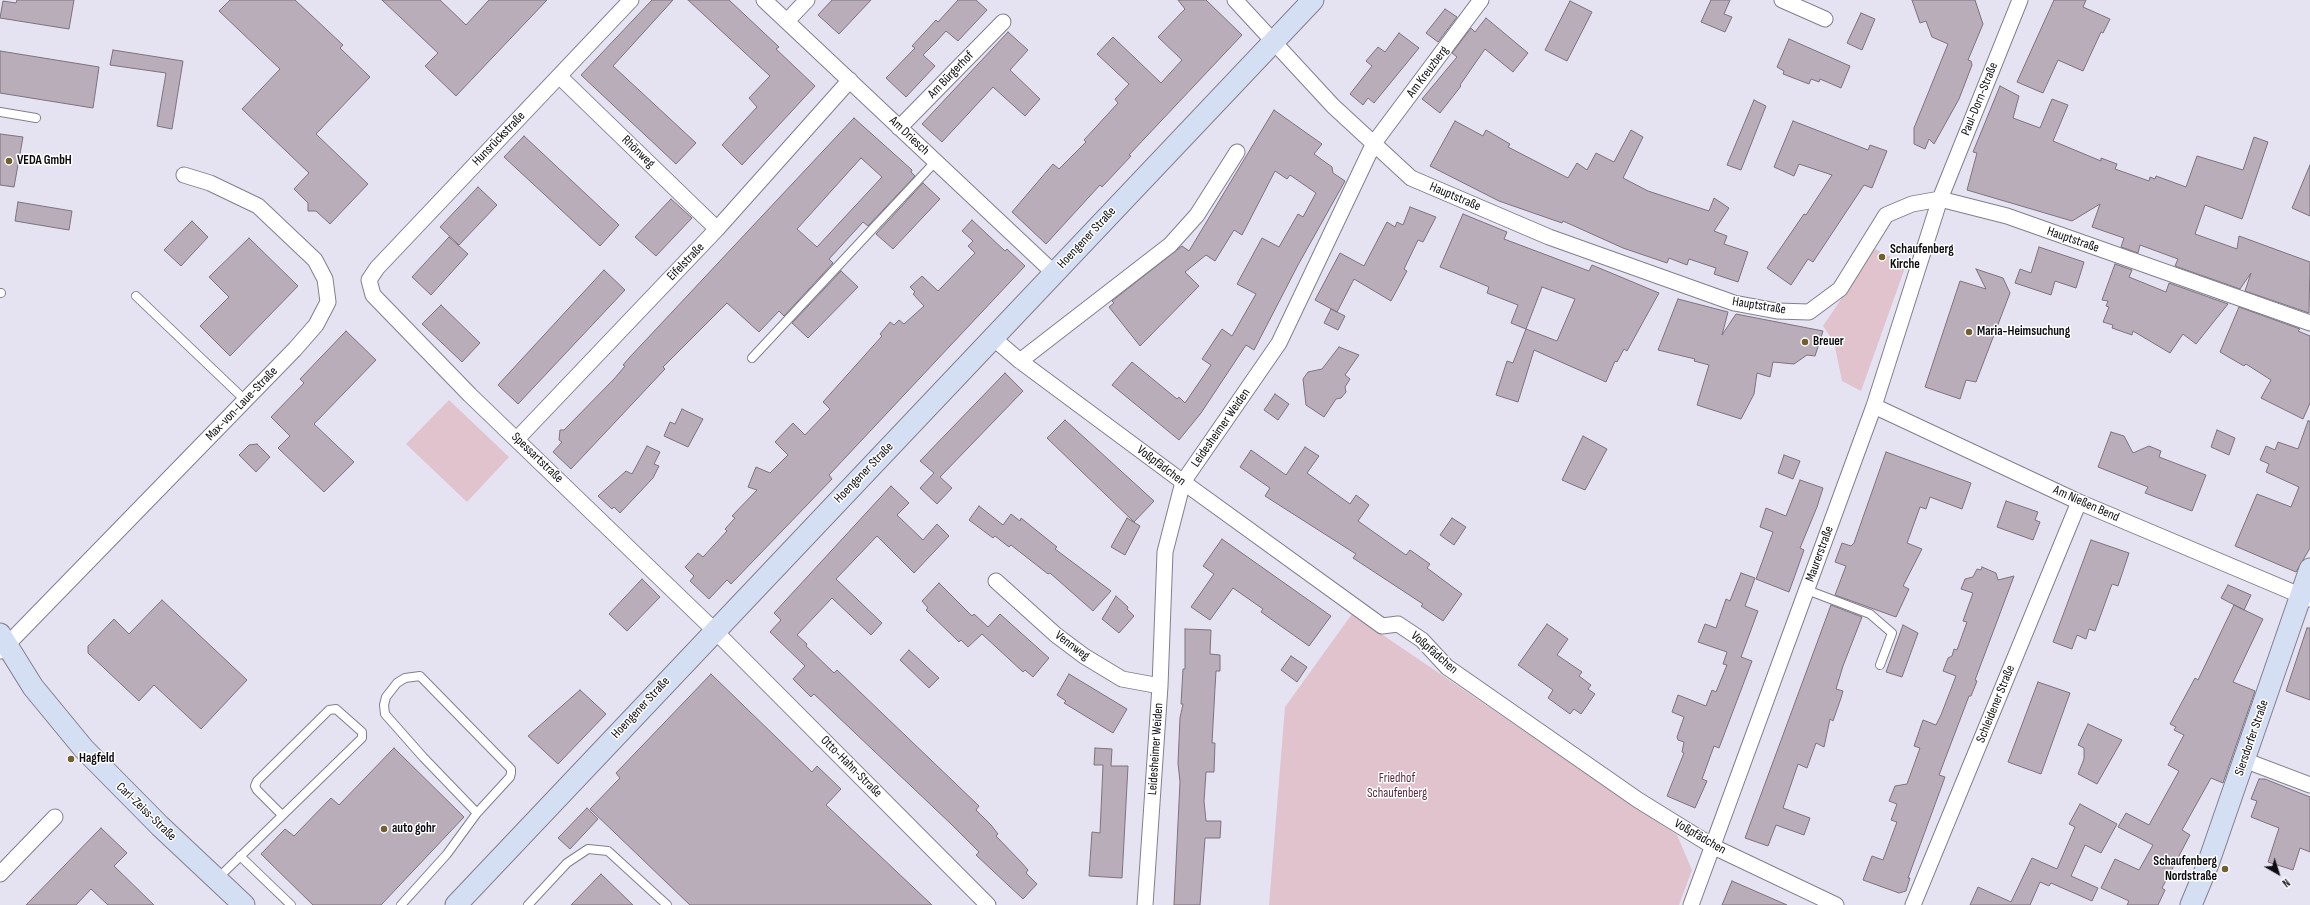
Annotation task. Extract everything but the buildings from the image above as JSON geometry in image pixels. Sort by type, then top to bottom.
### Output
[{"type":"main road","name":"Hoengener Straße","points":[[456,905],[714,630],[1313,0]]},
{"type":"main road","name":"Siersdorfer Straße","points":[[2191,905],[2208,864],[2244,760],[2306,597],[2310,569]]},
{"type":"main road","name":"Carl-Zeiss-Straße","points":[[2,644],[33,687],[84,749],[216,880],[244,905]]},
{"type":"street","name":"Hunsrückstraße","points":[[370,280],[388,256],[631,0]]},
{"type":"street","name":"Am Driesch","points":[[764,0],[1054,273]]},
{"type":"street","points":[[787,21],[807,0]]},
{"type":"street","name":"Hauptstraße","points":[[1235,0],[1333,106],[1411,178],[1549,237],[1734,303],[1777,311],[1809,312],[1840,289],[1886,216],[1912,204],[1940,199],[2007,216],[2310,323]]},
{"type":"street","name":"Am Kreuzberg","points":[[1374,143],[1481,0]]},
{"type":"street","points":[[1782,0],[1825,19]]},
{"type":"street","name":"Paul-Dorn-Straße","points":[[1940,199],[2020,0]]},
{"type":"street","name":"Am Bürgerhof","points":[[899,128],[1003,22]]},
{"type":"street","name":"Rhönweg","points":[[560,76],[717,229]]},
{"type":"street","name":"Eifelstraße","points":[[517,440],[717,229],[850,80]]},
{"type":"street","name":"Leidesheimer Weiden","points":[[1145,905],[1160,686],[1165,552],[1183,482],[1279,343],[1374,143]]},
{"type":"street","points":[[1020,361],[1170,245],[1198,215],[1236,152]]},
{"type":"street","name":"Max-von-Laue-Straße","points":[[2,644],[245,400],[316,325],[328,302],[325,279],[315,260],[258,206],[210,183],[184,175]]},
{"type":"street","name":"Maurerstraße","points":[[1691,905],[1714,847],[1874,406],[1940,199]]},
{"type":"street","name":"Spessartstraße","points":[[370,280],[373,295],[517,440],[714,630]]},
{"type":"street","name":"Voßpfädchen","points":[[992,337],[1020,361],[1183,482],[1382,626],[1398,624],[1416,636],[1447,667],[1638,800],[1714,847],[1836,905]]},
{"type":"street","name":"Am Nießen Bend","points":[[1874,406],[2079,502],[2306,597]]},
{"type":"street","name":"Schleidener Straße","points":[[1913,905],[2079,502]]},
{"type":"street","name":"Vennweg","points":[[996,581],[1056,635],[1084,656],[1122,679],[1160,686]]},
{"type":"street","name":"Otto-Hahn-Straße","points":[[714,630],[988,905]]},
{"type":"street","points":[[2244,760],[2310,785]]},
{"type":"street","points":[[0,874],[55,818]]},
{"type":"lane","points":[[0,112],[36,118]]},
{"type":"lane","points":[[752,358],[936,161]]},
{"type":"lane","points":[[136,296],[245,400]]},
{"type":"lane","points":[[1807,590],[1870,614],[1892,633],[1880,665]]},
{"type":"lane","points":[[401,905],[447,854],[477,813],[510,777],[510,769],[420,676],[405,678],[397,683],[386,697],[384,705],[385,714],[423,757],[477,813]]},
{"type":"lane","points":[[216,880],[281,814],[362,738],[362,732],[336,709],[329,710],[257,781],[255,786],[257,790],[281,814]]},
{"type":"lane","points":[[528,905],[567,863],[588,849],[608,851],[667,905]]},
{"type":"lane","points":[[240,856],[291,905]]},
{"type":"green space","points":[[1875,249],[1906,265],[1861,391],[1842,381],[1834,342],[1823,326]]},
{"type":"green space","points":[[449,400],[509,457],[467,502],[406,444]]},
{"type":"green space","name":"Friedhof Schaufenberg","points":[[1352,614],[1677,835],[1692,870],[1679,905],[1269,905],[1285,707]]},
{"type":"place","name":"VEDA GmbH","points":[[9,161]]},
{"type":"place","name":"Schaufenberg Kirche","points":[[1882,257]]},
{"type":"place","name":"Maria-Heimsuchung","points":[[1969,332]]},
{"type":"place","name":"Breuer","points":[[1805,342]]},
{"type":"place","name":"Hagfeld","points":[[71,759]]},
{"type":"place","name":"auto gohr","points":[[384,829]]},
{"type":"place","name":"Schaufenberg Nordstraße","points":[[2225,869]]}]
